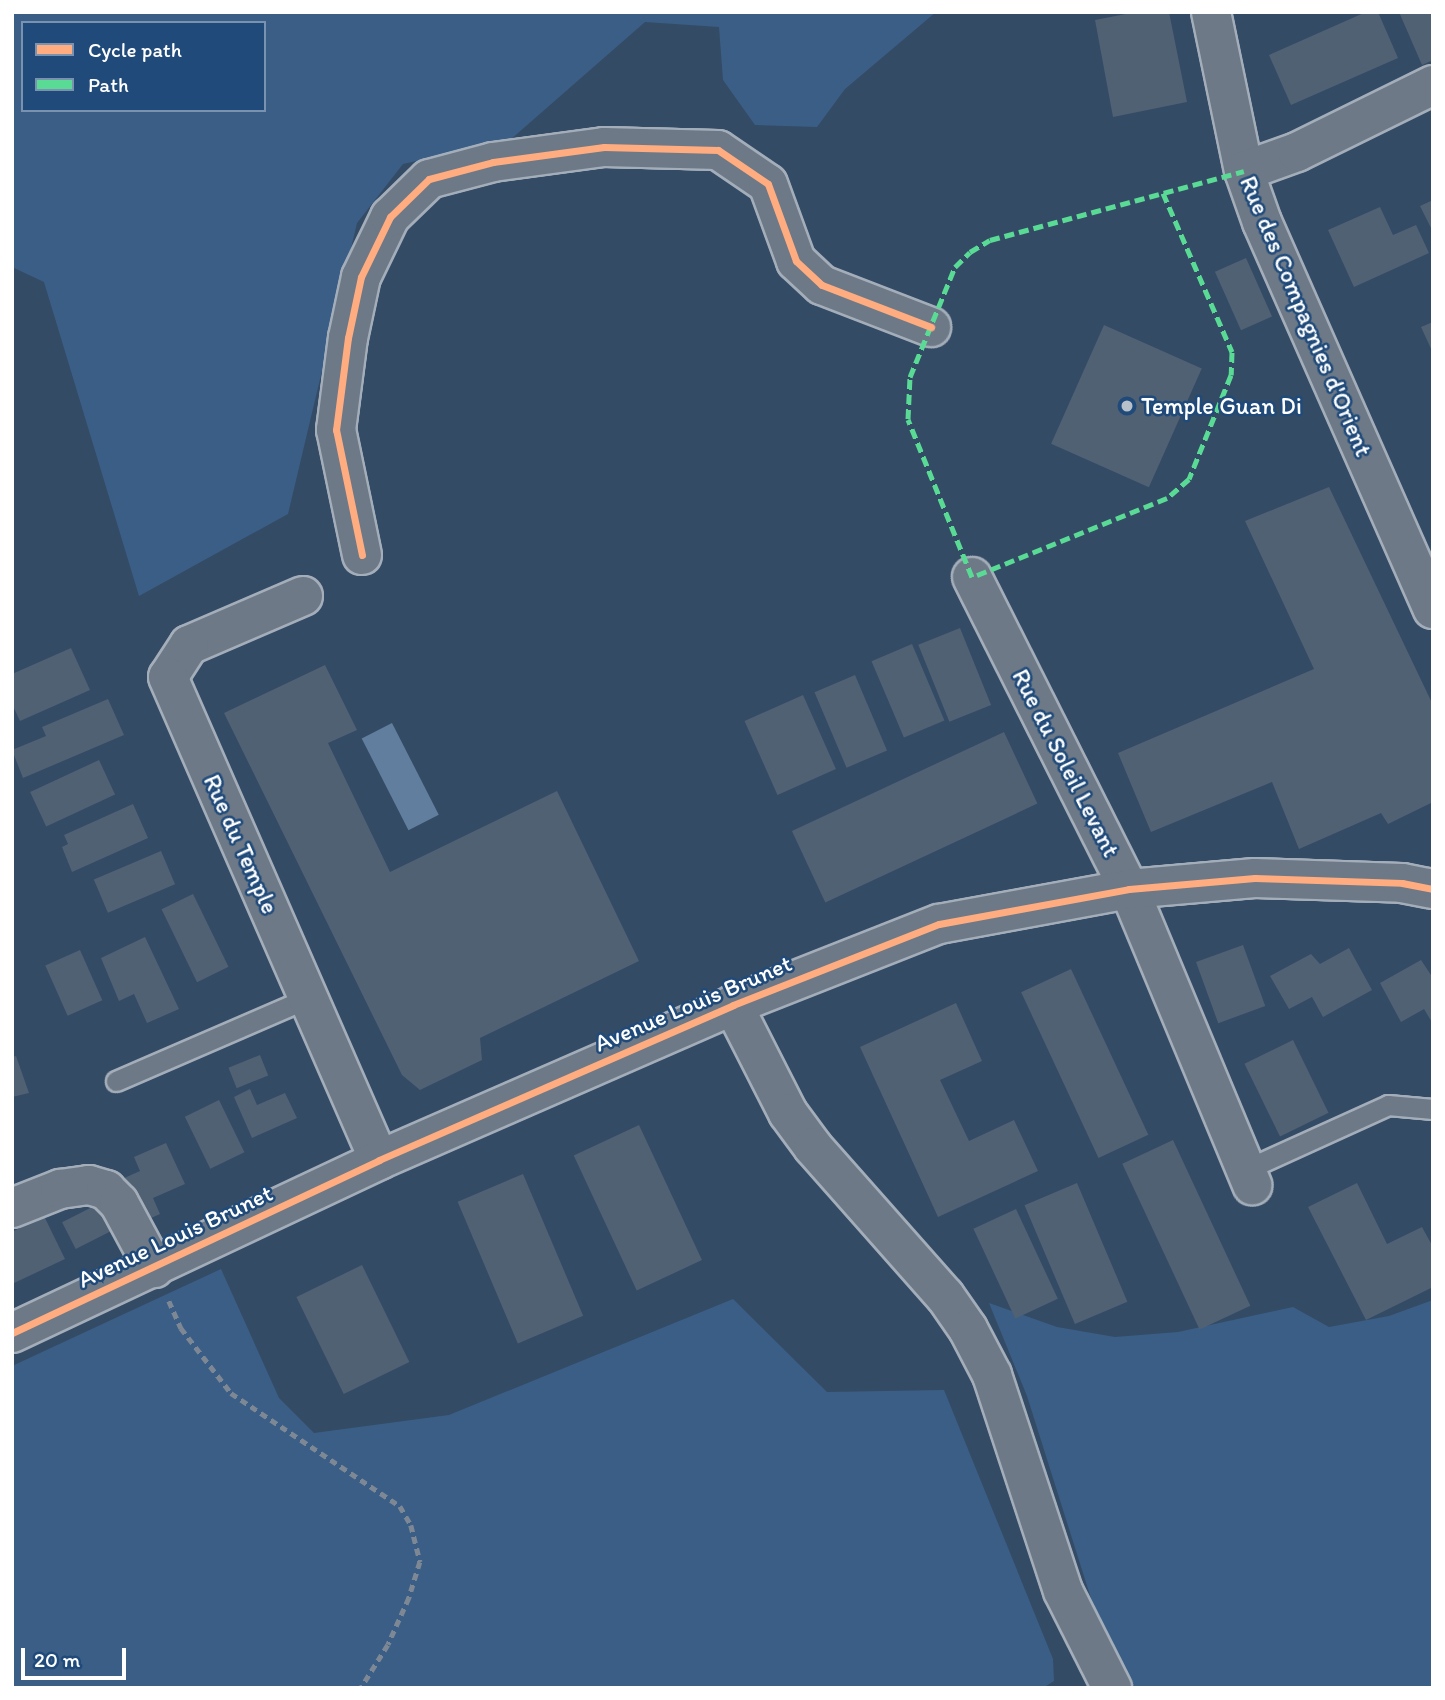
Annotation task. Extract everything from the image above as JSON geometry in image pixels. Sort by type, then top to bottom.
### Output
[{"type":"street","name":"Rue des Compagnies d'Orient","points":[[1211,12],[1244,171],[1262,222],[1433,609]]},
{"type":"street","points":[[1244,171],[1297,152],[1433,85]]},
{"type":"street","points":[[362,555],[336,430],[348,338],[361,276],[390,217],[429,179],[494,162],[604,147],[718,150],[768,184],[796,261],[822,285],[930,327]]},
{"type":"street","name":"Rue du Soleil Levant","points":[[972,577],[1129,889],[1248,1177]]},
{"type":"street","name":"Rue du Temple","points":[[303,596],[189,645],[168,677],[379,1160]]},
{"type":"street","name":"Avenue Louis Brunet","points":[[12,1333],[155,1268],[379,1160],[733,1005],[939,924],[1129,889],[1255,878],[1402,883],[1433,889]]},
{"type":"street","points":[[733,1005],[788,1113],[813,1147],[944,1296],[968,1329],[992,1375],[1063,1591],[1105,1685]]},
{"type":"street","points":[[12,1208],[60,1189],[89,1185],[106,1190],[119,1203],[155,1268]]},
{"type":"lane","points":[[116,1081],[308,998]]},
{"type":"lane","points":[[1248,1177],[1388,1105],[1433,1109]]},
{"type":"path","points":[[155,1268],[181,1328],[231,1393],[400,1506],[411,1525],[420,1562],[410,1598],[388,1645],[361,1688]]},
{"type":"shaded area","points":[[12,12],[936,12],[845,89],[817,127],[755,125],[723,80],[719,27],[645,22],[510,140],[403,164],[357,223],[288,514],[139,596],[44,282],[12,267]]},
{"type":"shaded area","points":[[392,723],[439,815],[408,830],[362,738]]},
{"type":"shaded area","points":[[221,1269],[279,1398],[314,1433],[449,1415],[733,1299],[827,1392],[944,1390],[1053,1659],[1054,1681],[1043,1688],[12,1688],[12,1366]]},
{"type":"shaded area","points":[[1433,1300],[1433,1688],[1130,1688],[1108,1652],[1027,1396],[989,1303],[1057,1327],[1115,1337],[1178,1332],[1293,1307],[1329,1327],[1389,1316]]},
{"type":"building","points":[[1136,12],[1169,12],[1187,102],[1113,117],[1095,20]]},
{"type":"building","points":[[1366,12],[1378,12],[1398,58],[1291,105],[1269,55]]},
{"type":"building","points":[[1399,12],[1433,12],[1433,60],[1422,65]]},
{"type":"building","points":[[1433,200],[1433,232],[1420,206]]},
{"type":"building","points":[[1380,207],[1393,235],[1416,225],[1429,253],[1354,287],[1328,230]]},
{"type":"building","points":[[1246,258],[1272,316],[1241,330],[1215,272]]},
{"type":"building","points":[[1433,322],[1433,353],[1421,327]]},
{"type":"building","name":"Temple Guan Di","points":[[1104,325],[1202,369],[1149,487],[1051,444]]},
{"type":"building","points":[[1329,487],[1433,705],[1433,802],[1388,824],[1381,813],[1299,849],[1272,782],[1151,832],[1118,753],[1314,669],[1245,521]]},
{"type":"building","points":[[960,628],[991,705],[949,722],[918,645]]},
{"type":"building","points":[[912,644],[944,720],[904,738],[871,661]]},
{"type":"building","points":[[71,648],[90,690],[20,721],[12,704],[12,674]]},
{"type":"building","points":[[325,665],[357,730],[328,743],[390,872],[557,791],[639,961],[480,1038],[482,1060],[420,1090],[402,1075],[224,713]]},
{"type":"building","points":[[855,675],[887,750],[847,768],[814,692]]},
{"type":"building","points":[[803,695],[836,769],[777,795],[745,721]]},
{"type":"building","points":[[108,699],[124,735],[23,778],[12,750],[46,736],[42,727]]},
{"type":"building","points":[[1004,732],[1037,804],[825,902],[792,831]]},
{"type":"building","points":[[99,760],[115,794],[46,827],[30,792]]},
{"type":"building","points":[[133,804],[148,838],[72,872],[62,847],[68,844],[64,835]]},
{"type":"building","points":[[161,851],[175,884],[108,913],[94,880]]},
{"type":"building","points":[[193,894],[229,967],[197,982],[162,909]]},
{"type":"building","points":[[145,937],[179,1009],[147,1023],[134,994],[119,1001],[101,958]]},
{"type":"building","points":[[1243,945],[1265,1006],[1218,1023],[1196,962]]},
{"type":"building","points":[[1349,948],[1372,990],[1323,1017],[1312,997],[1289,1009],[1270,976],[1311,954],[1320,964]]},
{"type":"building","points":[[80,950],[102,1000],[68,1016],[45,965]]},
{"type":"building","points":[[1421,960],[1433,978],[1433,1024],[1424,1009],[1401,1022],[1380,983]]},
{"type":"building","points":[[1071,969],[1148,1135],[1098,1158],[1021,992]]},
{"type":"building","points":[[956,1003],[982,1061],[940,1080],[969,1141],[1014,1120],[1038,1171],[938,1217],[860,1047]]},
{"type":"building","points":[[1293,1040],[1329,1113],[1280,1136],[1244,1064]]},
{"type":"building","points":[[260,1055],[268,1075],[237,1088],[228,1068]]},
{"type":"building","points":[[16,1056],[29,1093],[12,1097],[12,1057]]},
{"type":"building","points":[[250,1089],[257,1105],[285,1093],[297,1118],[252,1138],[234,1097]]},
{"type":"building","points":[[219,1100],[244,1152],[210,1169],[185,1117]]},
{"type":"building","points":[[639,1125],[702,1260],[637,1290],[574,1155]]},
{"type":"building","points":[[1173,1140],[1250,1306],[1200,1330],[1122,1164]]},
{"type":"building","points":[[166,1143],[185,1184],[153,1198],[160,1214],[142,1222],[122,1179],[140,1171],[134,1157]]},
{"type":"building","points":[[523,1174],[583,1316],[518,1343],[458,1202]]},
{"type":"building","points":[[1077,1183],[1127,1302],[1075,1324],[1025,1205]]},
{"type":"building","points":[[1357,1183],[1387,1244],[1422,1227],[1433,1247],[1433,1287],[1366,1320],[1308,1207]]},
{"type":"building","points":[[104,1201],[118,1228],[76,1249],[62,1222]]},
{"type":"building","points":[[1016,1209],[1058,1299],[1015,1319],[973,1229]]},
{"type":"building","points":[[44,1216],[65,1259],[12,1284],[12,1232]]},
{"type":"building","points":[[362,1265],[409,1362],[344,1394],[296,1297]]},
{"type":"marked path","points":[[1163,193],[1232,352],[1231,375],[1189,479],[1167,498],[972,577],[908,419],[910,377],[955,267],[970,252],[990,240],[1244,171]]},
{"type":"cycle path","points":[[362,555],[336,430],[348,338],[361,277],[390,217],[429,179],[493,162],[604,147],[718,150],[768,184],[796,261],[822,285],[931,327]]},
{"type":"cycle path","points":[[12,1333],[379,1160],[733,1005],[939,924],[1129,889],[1255,878],[1402,883],[1433,889]]},
{"type":"place","name":"Temple Guan Di","points":[[1127,406]]}]
